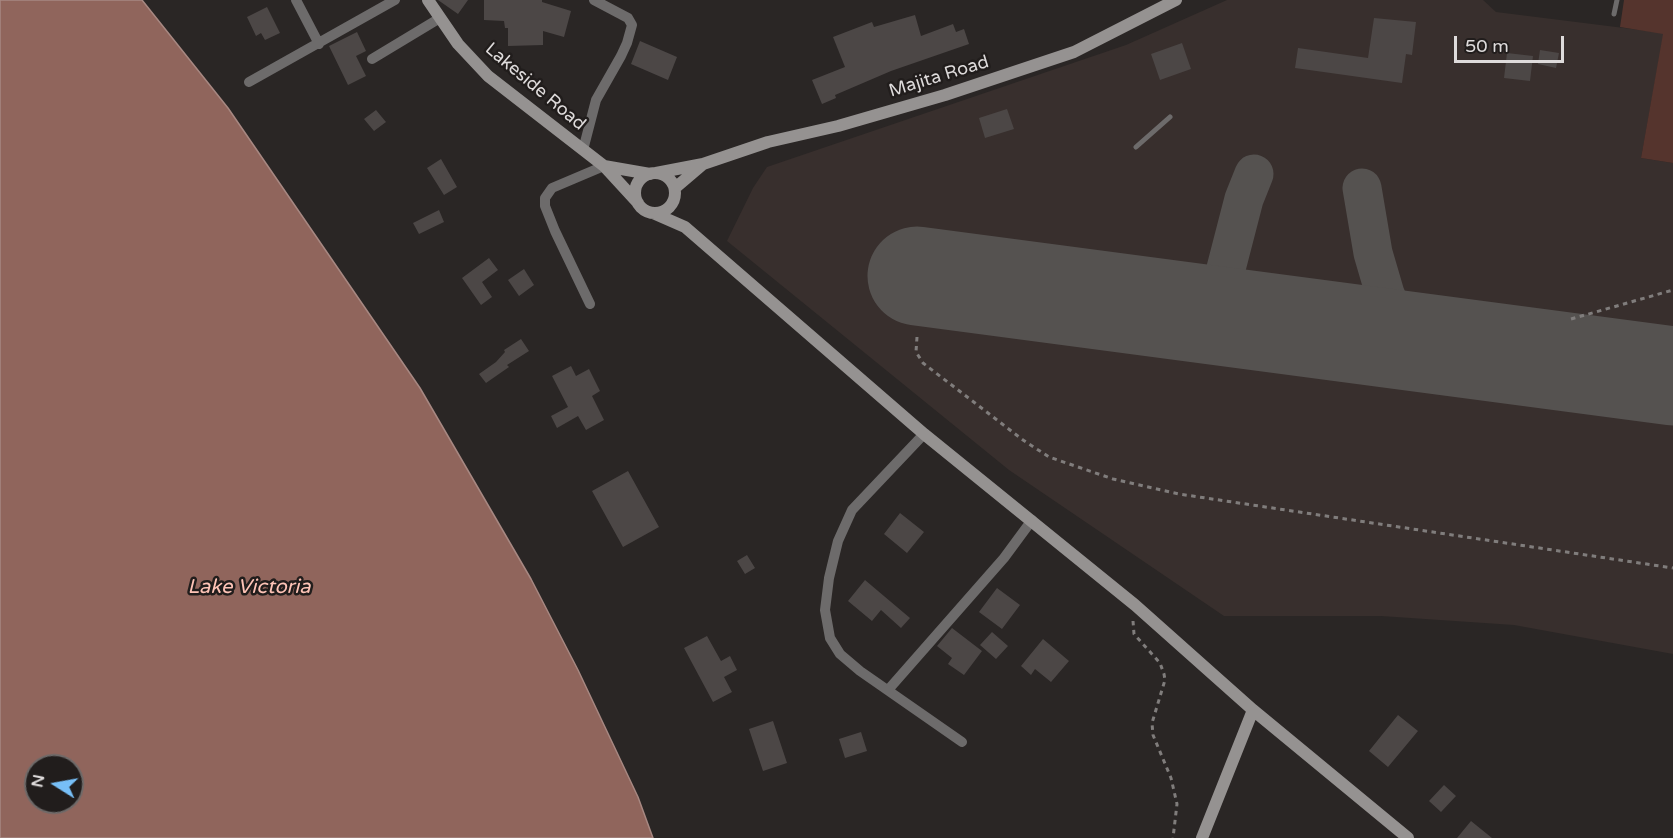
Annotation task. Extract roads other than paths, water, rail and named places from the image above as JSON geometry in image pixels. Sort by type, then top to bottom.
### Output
[{"type":"main road","name":"Lakeside Road","points":[[428,0],[458,44],[488,76],[604,166],[638,203]]},
{"type":"main road","name":"Majita Road","points":[[703,164],[768,142],[838,126],[945,95],[1074,52],[1176,0]]},
{"type":"main road","points":[[703,164],[653,173],[643,178],[637,185],[635,194],[638,203],[644,210],[685,227],[924,434],[1135,605],[1253,710],[1408,838]]},
{"type":"main road","points":[[653,213],[669,208],[674,194],[703,164]]},
{"type":"main road","points":[[604,166],[664,175],[671,180],[685,227]]},
{"type":"main road","points":[[1202,838],[1253,710]]},
{"type":"street","points":[[296,0],[319,44]]},
{"type":"street","points":[[249,82],[395,0]]},
{"type":"street","points":[[583,150],[596,100],[624,49],[632,25],[628,18],[594,0]]},
{"type":"street","points":[[372,59],[440,18]]},
{"type":"street","points":[[590,304],[555,231],[545,206],[545,198],[552,188],[604,166]]},
{"type":"street","points":[[924,434],[852,510],[838,541],[829,578],[825,610],[830,638],[840,654],[860,671],[963,742]]},
{"type":"street","points":[[888,690],[1004,558],[1032,520]]},
{"type":"lane","points":[[1614,14],[1617,0]]},
{"type":"lane","points":[[1136,147],[1170,117]]},
{"type":"water","name":"Lake Victoria","points":[[0,0],[142,0],[228,108],[420,388],[531,579],[578,670],[638,797],[653,838],[0,838]]}]
